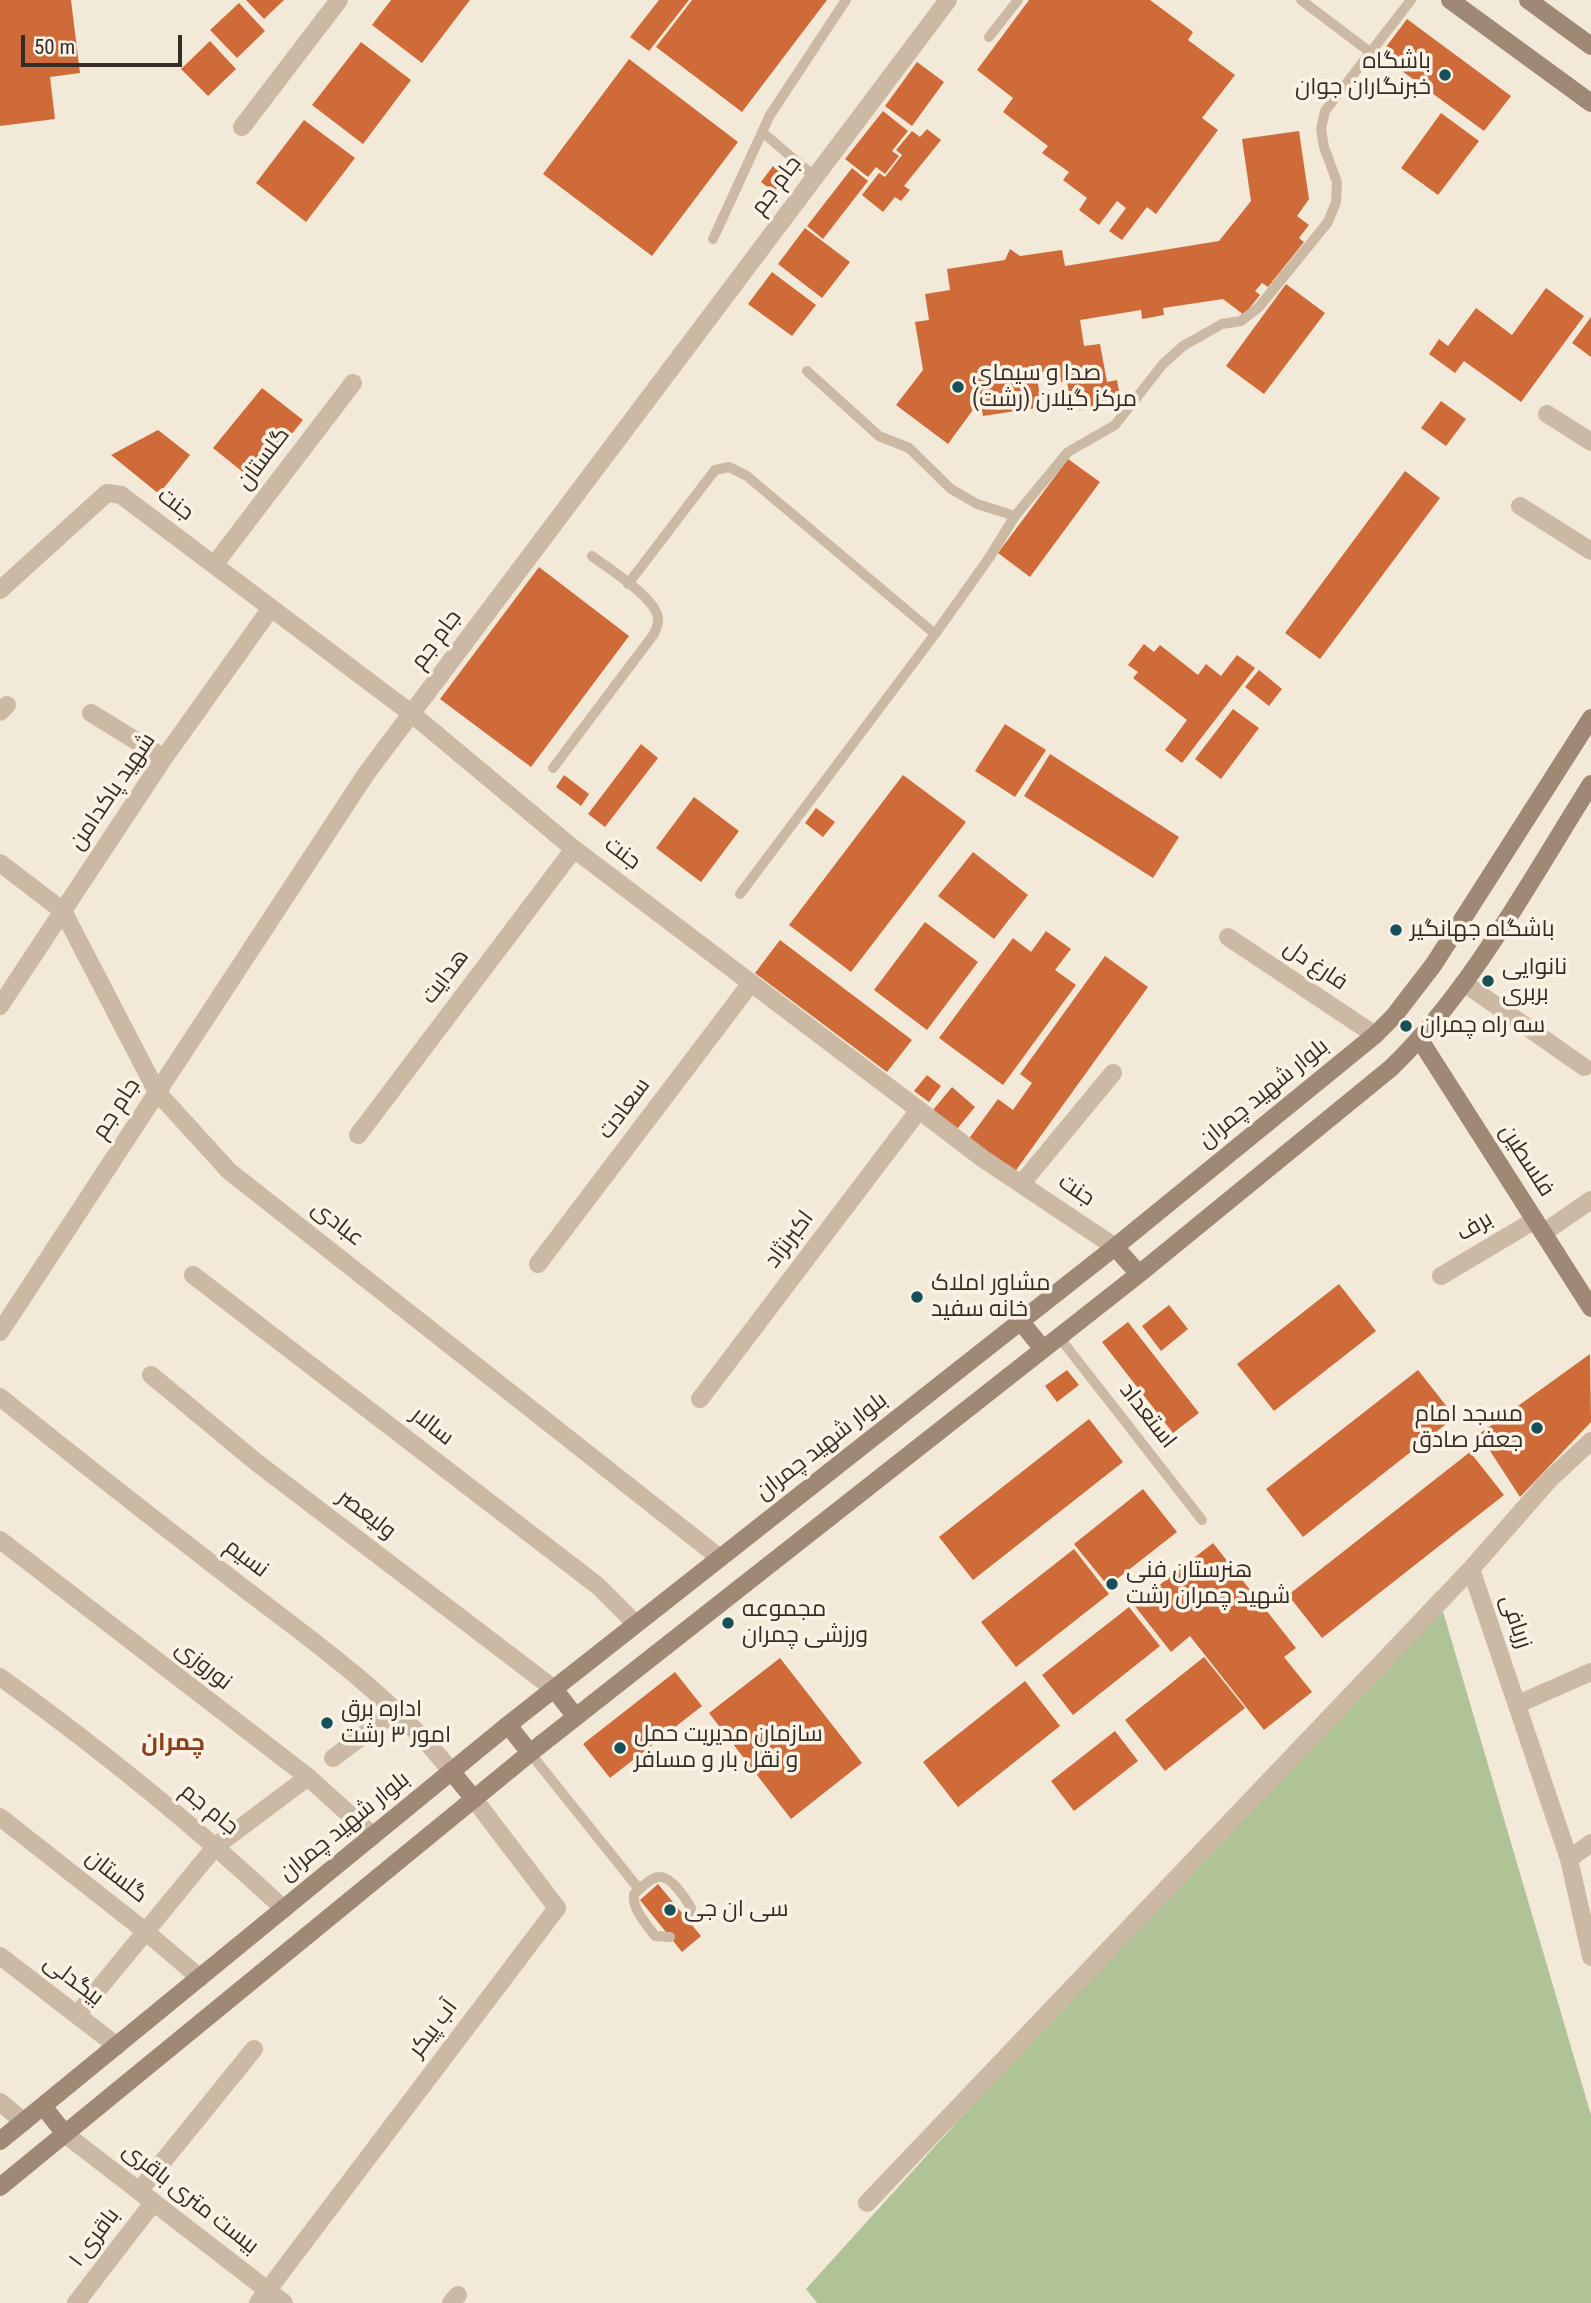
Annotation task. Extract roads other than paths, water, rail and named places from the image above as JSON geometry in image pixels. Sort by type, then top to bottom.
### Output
[{"type":"main road","points":[[1450,0],[1591,103]]},
{"type":"main road","points":[[1528,0],[1591,46]]},
{"type":"main road","name":"بلوار شهید چمران","points":[[0,2141],[508,1725],[1021,1322],[1375,1035],[1394,1016],[1434,964],[1591,718]]},
{"type":"main road","points":[[0,2187],[530,1753],[1139,1274],[1391,1068],[1420,1040],[1464,983],[1591,784]]},
{"type":"main road","name":"فلسطین","points":[[1420,1040],[1591,1308]]},
{"type":"main road","points":[[1115,1247],[1139,1274]]},
{"type":"main road","points":[[1021,1322],[1043,1349]]},
{"type":"main road","points":[[554,1689],[576,1717]]},
{"type":"main road","points":[[508,1725],[530,1753]]},
{"type":"main road","points":[[452,1772],[474,1799]]},
{"type":"main road","points":[[43,2106],[65,2134]]},
{"type":"street","points":[[242,127],[339,0]]},
{"type":"street","name":"جام جم","points":[[0,1332],[366,774],[948,0]]},
{"type":"street","name":"گلستان","points":[[214,565],[353,383]]},
{"type":"street","points":[[1547,414],[1591,442]]},
{"type":"street","name":"جنت","points":[[0,590],[107,493],[121,495],[412,715],[574,849],[982,1158],[1115,1247]]},
{"type":"street","points":[[1520,506],[1591,551]]},
{"type":"street","name":"شهید پاکدامن","points":[[0,1006],[163,758],[271,608]]},
{"type":"street","points":[[91,713],[163,758]]},
{"type":"street","name":"هدایت","points":[[358,1135],[574,849]]},
{"type":"street","name":"عبادی","points":[[0,863],[64,911],[157,1092],[229,1171],[720,1558]]},
{"type":"street","name":"فارغ دل","points":[[1228,937],[1375,1035]]},
{"type":"street","name":"سعادت","points":[[538,1264],[751,983]]},
{"type":"street","points":[[1464,983],[1584,1068]]},
{"type":"street","points":[[1022,1183],[1113,1073]]},
{"type":"street","name":"اکبرنژاد","points":[[700,1399],[919,1110]]},
{"type":"street","name":"برف","points":[[1441,1276],[1591,1200]]},
{"type":"street","name":"سالار","points":[[193,1275],[598,1586],[636,1624]]},
{"type":"street","name":"ولیعصر","points":[[151,1375],[256,1462],[554,1689]]},
{"type":"street","name":"نسیم","points":[[0,1396],[129,1500],[330,1654],[396,1711],[428,1742],[452,1772]]},
{"type":"street","points":[[867,2203],[1471,1569],[1549,1480],[1591,1441]]},
{"type":"street","name":"نوروزی","points":[[0,1540],[308,1777],[373,1836]]},
{"type":"street","name":"زربافی","points":[[1471,1569],[1569,1859],[1591,1957]]},
{"type":"street","points":[[1518,1704],[1591,1672]]},
{"type":"street","name":"جام جم","points":[[0,1677],[42,1707],[216,1846],[284,1909]]},
{"type":"street","points":[[333,1758],[396,1711]]},
{"type":"street","points":[[78,2015],[216,1846],[308,1777]]},
{"type":"street","name":"آب پیکر","points":[[263,2296],[557,1908],[474,1799]]},
{"type":"street","name":"گلستان","points":[[0,1817],[145,1931],[200,1978]]},
{"type":"street","points":[[1569,1859],[1591,1843]]},
{"type":"street","name":"بیگدلی","points":[[0,1956],[117,2046]]},
{"type":"street","name":"باقری ۱","points":[[76,2303],[146,2197],[254,2049]]},
{"type":"street","points":[[0,2102],[24,2122]]},
{"type":"street","name":"بیست متری باقری","points":[[65,2134],[146,2197],[263,2296],[284,2303]]},
{"type":"lane","points":[[713,239],[770,115],[846,0]]},
{"type":"lane","points":[[989,37],[1018,0]]},
{"type":"lane","points":[[1301,0],[1370,52]]},
{"type":"lane","points":[[740,894],[935,634],[1015,516],[1068,452],[1115,425],[1163,364],[1183,346],[1223,324],[1241,321],[1259,307],[1328,222],[1336,202],[1337,182],[1324,147],[1321,129],[1325,111],[1411,0]]},
{"type":"lane","points":[[762,132],[814,177]]},
{"type":"lane","points":[[807,371],[879,436],[909,447],[951,489],[976,503],[1015,516]]},
{"type":"lane","points":[[628,584],[715,470],[729,467],[747,476],[935,634]]},
{"type":"lane","points":[[553,768],[654,634],[659,621],[655,609],[592,556]]},
{"type":"lane","name":"استعداد","points":[[1059,1337],[1202,1520]]},
{"type":"lane","points":[[530,1753],[639,1889]]},
{"type":"lane","points":[[670,1937],[655,1936],[638,1913],[633,1898],[639,1889],[656,1877],[668,1881],[686,1898],[691,1908],[687,1919]]},
{"type":"place","name":"باشگاه خبرنگاران جوان","points":[[1445,75]]},
{"type":"place","name":"صدا و سیمای مرکز گیلان (رشت)","points":[[958,387]]},
{"type":"place","name":"باشگاه جهانگیر","points":[[1396,930]]},
{"type":"place","name":"نانوایی بربری","points":[[1488,981]]},
{"type":"place","name":"سه راه چمران","points":[[1406,1026]]},
{"type":"place","name":"مشاور املاک خانه سفید","points":[[917,1297]]},
{"type":"place","name":"مسجد امام جعفر صادق","points":[[1537,1428]]},
{"type":"place","name":"هنرستان فنی شهید چمران رشت","points":[[1112,1584]]},
{"type":"place","name":"مجموعه ورزشی چمران","points":[[728,1623]]},
{"type":"place","name":"اداره برق امور ۳ رشت","points":[[327,1723]]},
{"type":"place","name":"سازمان مدیریت حمل و نقل بار و مسافر","points":[[620,1748]]},
{"type":"place","name":"سی ان جی","points":[[670,1910]]},
{"type":"district","name":"چمران","points":[[173,1744]]}]
